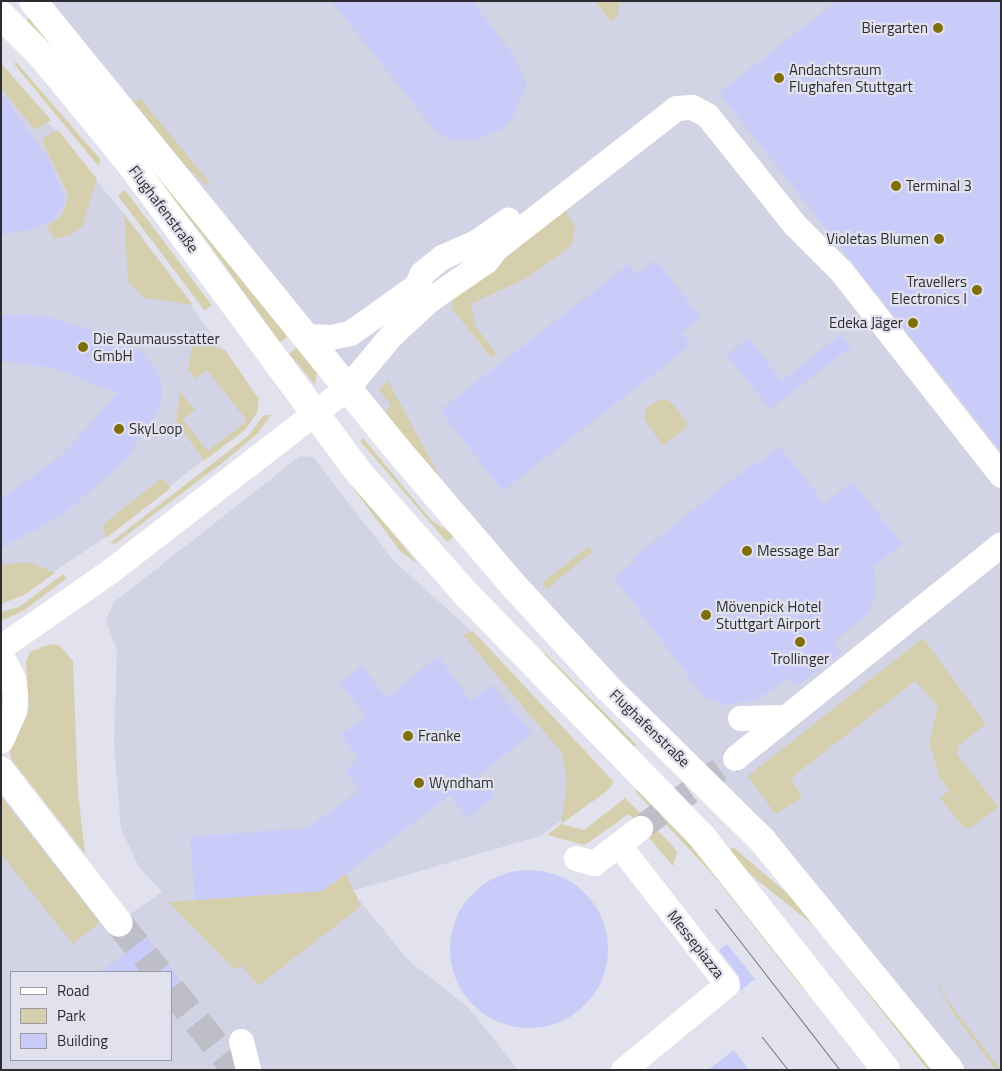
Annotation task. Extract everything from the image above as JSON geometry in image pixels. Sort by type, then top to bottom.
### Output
[{"type":"main road","name":"Flughafenstraße","points":[[33,1],[347,388],[514,586],[795,877],[950,1070]]},
{"type":"main road","name":"Flughafenstraße","points":[[1,15],[42,56],[132,166],[360,474],[468,596],[703,838],[886,1070]]},
{"type":"main road","points":[[1,771],[119,923]]},
{"type":"street","points":[[305,336],[331,337],[350,333],[426,290],[459,282],[495,249],[669,112],[684,107],[701,110],[794,224],[841,270],[1001,475]]},
{"type":"street","points":[[426,290],[422,273],[442,257],[481,239],[514,215],[534,218]]},
{"type":"street","points":[[1,647],[110,571],[347,388],[426,290]]},
{"type":"street","points":[[735,758],[1001,544]]},
{"type":"street","points":[[1,655],[13,679],[15,695],[14,711],[1,740]]},
{"type":"street","points":[[740,718],[785,717]]},
{"type":"street","points":[[576,858],[594,863],[640,828]]},
{"type":"street","name":"Messepiazza","points":[[618,844],[727,984],[623,1070]]},
{"type":"street","points":[[242,1041],[248,1070]]},
{"type":"shaded area","points":[[33,1],[1001,1],[1001,1070],[950,1070],[652,728]]},
{"type":"shaded area","points":[[1,65],[128,219],[256,395],[246,426],[107,536],[52,573],[1,601]]},
{"type":"shaded area","points":[[300,456],[313,457],[393,560],[467,627],[611,784],[540,836],[352,891],[408,960],[469,1008],[518,1070],[1,1070],[1,791],[110,928],[162,892],[139,867],[121,829],[114,744],[117,651],[106,620],[113,603]]},
{"type":"green space","points":[[595,1],[619,1],[618,15],[611,22]]},
{"type":"green space","points":[[29,18],[290,334],[280,343],[204,237],[55,53],[25,22]]},
{"type":"green space","points":[[16,62],[100,159],[99,167],[14,64]]},
{"type":"green space","points":[[1,63],[51,120],[35,130],[1,88]]},
{"type":"green space","points":[[140,98],[210,183],[207,185],[186,167],[133,102]]},
{"type":"green space","points":[[58,130],[97,179],[82,227],[71,235],[54,239],[47,226],[62,215],[69,196],[43,143],[43,138]]},
{"type":"green space","points":[[125,190],[212,305],[204,310],[118,195]]},
{"type":"green space","points":[[565,210],[575,227],[572,245],[528,277],[471,304],[476,327],[496,353],[491,357],[452,309],[453,295]]},
{"type":"green space","points":[[124,214],[193,305],[145,298],[128,282]]},
{"type":"green space","points":[[201,343],[225,350],[259,399],[257,413],[245,430],[204,461],[176,421],[180,391],[195,410],[183,420],[208,451],[247,421],[207,370],[195,379],[188,370],[192,348]]},
{"type":"green space","points":[[300,345],[317,372],[315,385],[289,354]]},
{"type":"green space","points":[[388,381],[448,492],[384,412],[391,406],[379,389]]},
{"type":"green space","points":[[661,399],[670,401],[689,425],[663,446],[644,419],[645,409]]},
{"type":"green space","points":[[264,415],[271,415],[258,433],[226,460],[115,544],[110,543],[248,436]]},
{"type":"green space","points":[[363,438],[431,520],[455,536],[447,542],[360,441]]},
{"type":"green space","points":[[330,457],[419,565],[400,551]]},
{"type":"green space","points":[[162,478],[171,488],[106,538],[103,526],[107,521]]},
{"type":"green space","points":[[588,547],[592,552],[547,589],[542,583]]},
{"type":"green space","points":[[29,562],[55,573],[24,595],[1,604],[1,565]]},
{"type":"green space","points":[[63,574],[67,578],[23,611],[1,621],[1,612],[19,607]]},
{"type":"green space","points":[[473,631],[614,782],[607,791],[561,824],[567,782],[562,753],[463,635]]},
{"type":"green space","points":[[923,638],[986,724],[958,746],[957,754],[998,807],[971,828],[964,828],[940,798],[949,790],[940,778],[929,743],[938,706],[915,681],[791,778],[802,798],[775,814],[748,776]]},
{"type":"green space","points":[[50,644],[59,645],[73,661],[78,792],[85,854],[11,759],[10,751],[29,709],[26,662],[30,652]]},
{"type":"green space","points":[[545,653],[636,744],[633,748],[541,657]]},
{"type":"green space","points":[[639,787],[688,839],[803,983],[804,990],[714,876],[635,791]]},
{"type":"green space","points":[[1,797],[100,922],[73,944],[1,854]]},
{"type":"green space","points":[[625,798],[672,845],[677,853],[673,866],[629,814],[585,845],[547,835],[561,824],[584,830]]},
{"type":"green space","points":[[733,847],[807,910],[934,1070],[928,1070],[817,928],[751,875],[729,850]]},
{"type":"green space","points":[[346,874],[361,906],[258,986],[242,966],[234,969],[168,902],[322,891]]},
{"type":"green space","points":[[929,971],[956,1012],[1001,1070],[996,1070],[954,1014]]},
{"type":"building","points":[[331,1],[472,1],[513,55],[527,84],[514,115],[502,129],[476,140],[453,140],[436,132]]},
{"type":"building","name":"Terminal 3","points":[[837,1],[1001,1],[1001,451],[719,93]]},
{"type":"building","points":[[1,92],[49,159],[65,201],[54,220],[31,230],[1,234]]},
{"type":"building","points":[[656,260],[701,318],[681,333],[691,345],[503,491],[440,410],[629,264],[637,275]]},
{"type":"building","name":"SkyLoop","points":[[1,314],[43,316],[110,335],[141,352],[158,371],[162,387],[160,409],[124,462],[62,515],[1,548],[1,499],[62,455],[118,393],[53,368],[1,361]]},
{"type":"building","points":[[841,334],[851,347],[770,409],[727,355],[748,338],[782,381]]},
{"type":"building","points":[[780,447],[825,504],[852,481],[902,544],[874,566],[876,593],[872,606],[864,617],[833,642],[841,652],[796,687],[788,677],[757,700],[724,705],[703,696],[614,577],[635,561],[633,558],[754,462],[756,465]]},
{"type":"building","name":"Wyndham","points":[[438,656],[471,701],[492,685],[532,733],[478,776],[495,796],[467,818],[450,795],[322,891],[195,900],[190,837],[308,828],[360,790],[345,770],[358,759],[341,734],[366,717],[340,683],[362,666],[387,698]]},
{"type":"building","points":[[521,870],[537,870],[552,873],[566,879],[585,893],[595,905],[605,926],[608,949],[605,972],[595,993],[585,1005],[573,1015],[552,1025],[537,1028],[521,1028],[506,1025],[485,1015],[463,993],[453,972],[450,957],[450,941],[453,926],[463,905],[485,883],[506,873]]},
{"type":"building","points":[[147,937],[192,996],[172,1011],[172,971],[102,971]]},
{"type":"building","points":[[727,944],[755,979],[740,991],[739,976],[719,950]]},
{"type":"building","points":[[734,1050],[749,1070],[708,1070]]},
{"type":"tunnel","points":[[640,828],[735,758]]},
{"type":"tunnel","points":[[119,923],[157,971]]},
{"type":"tunnel","points":[[172,990],[236,1070]]},
{"type":"tram line","points":[[715,909],[840,1070]]},
{"type":"tram line","points":[[762,1037],[788,1070]]},
{"type":"place","name":"Biergarten","points":[[938,28]]},
{"type":"place","name":"Andachtsraum Flughafen Stuttgart","points":[[779,78]]},
{"type":"place","name":"Terminal 3","points":[[896,186]]},
{"type":"place","name":"Violetas Blumen","points":[[939,239]]},
{"type":"place","name":"Travellers Electronics I","points":[[977,290]]},
{"type":"place","name":"Edeka Jäger","points":[[913,323]]},
{"type":"place","name":"Die Raumausstatter GmbH","points":[[83,347]]},
{"type":"place","name":"SkyLoop","points":[[119,429]]},
{"type":"place","name":"Message Bar","points":[[747,551]]},
{"type":"place","name":"Mövenpick Hotel Stuttgart Airport","points":[[706,615]]},
{"type":"place","name":"Trollinger","points":[[800,642]]},
{"type":"place","name":"Franke","points":[[408,736]]},
{"type":"place","name":"Wyndham","points":[[419,783]]}]
